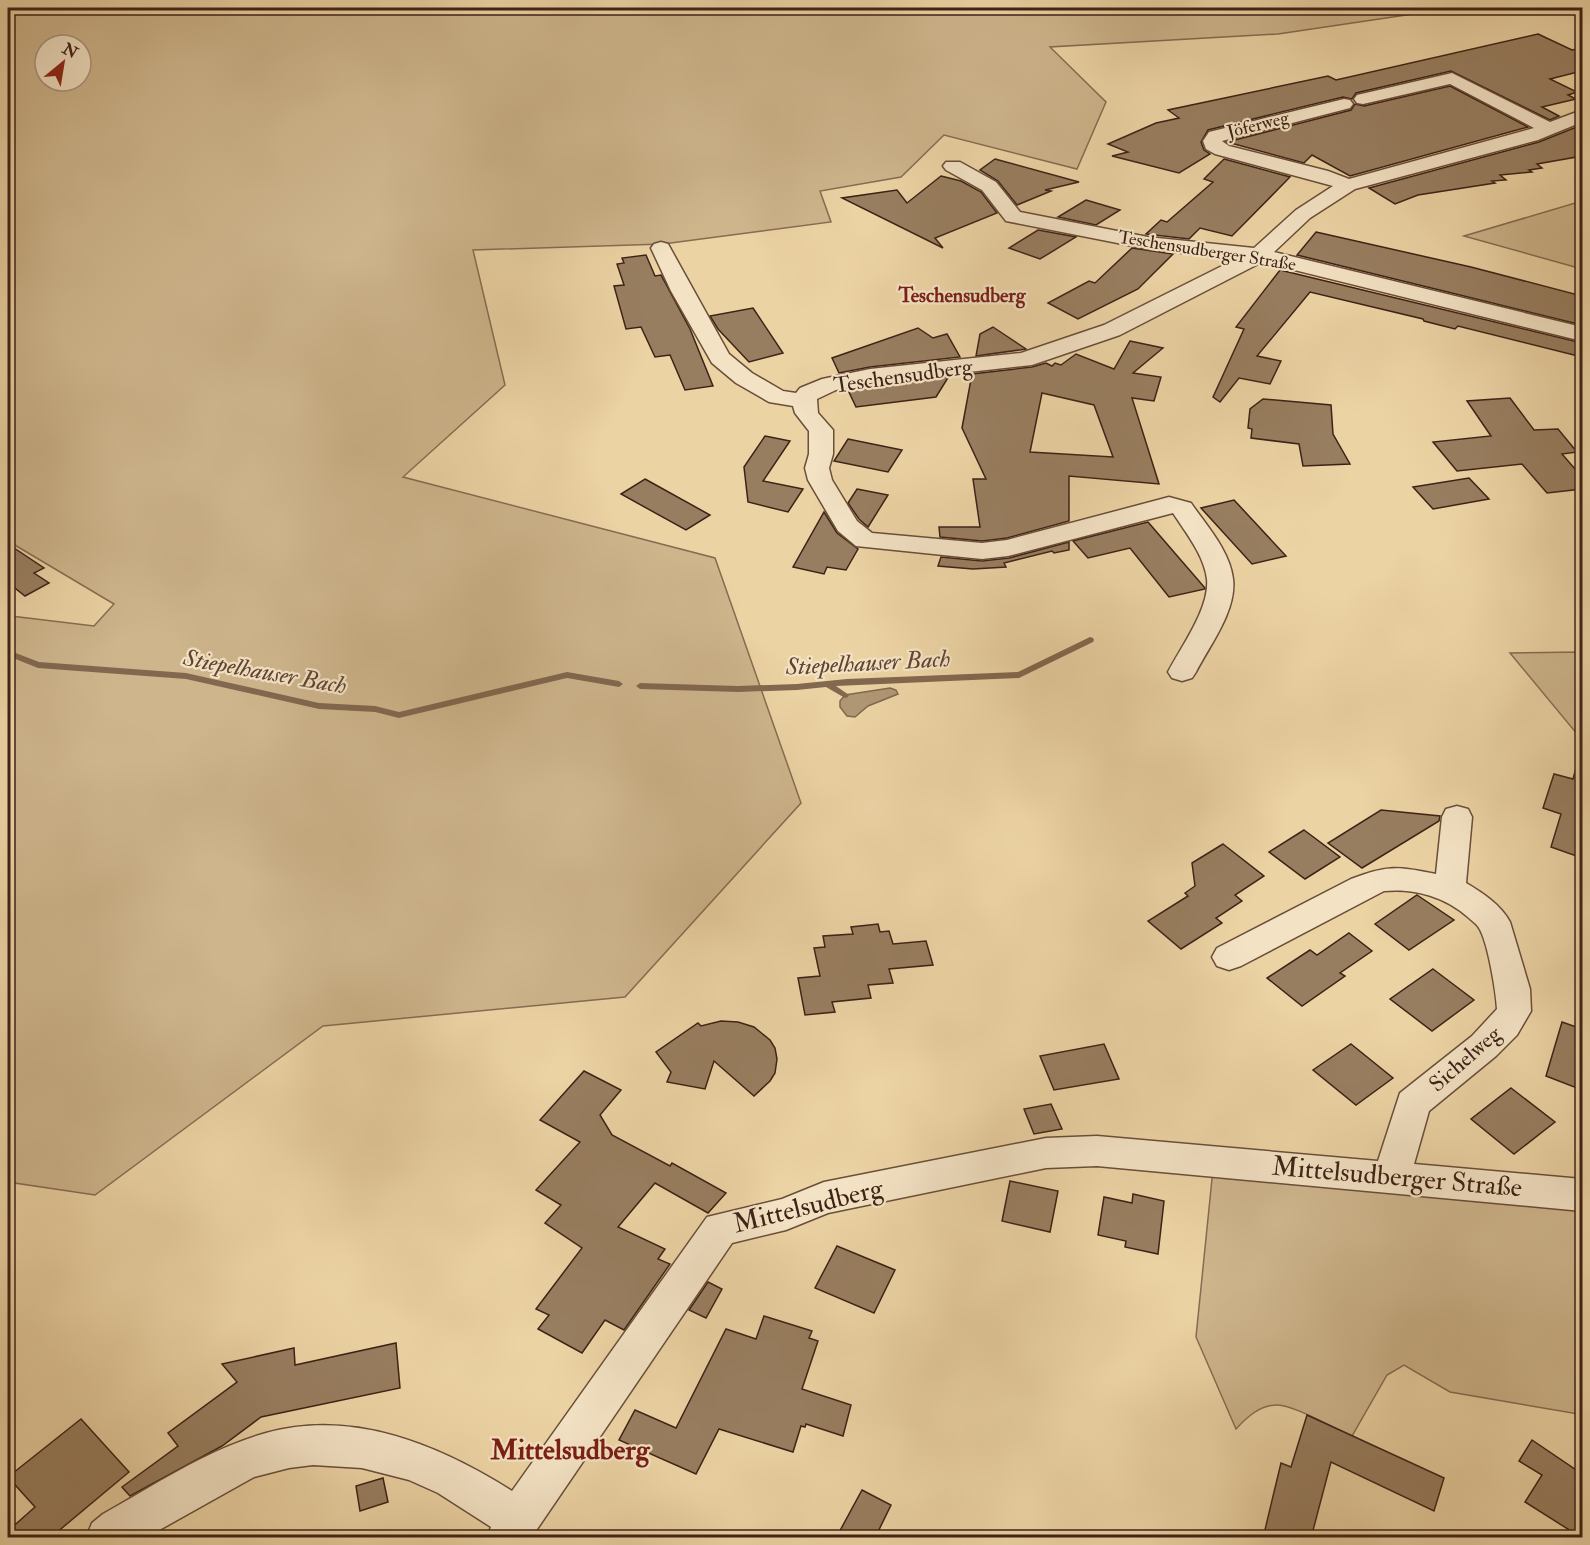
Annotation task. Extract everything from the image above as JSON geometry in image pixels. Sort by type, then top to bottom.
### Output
[{"type":"street","name":"Jöferweg","points":[[1348,185],[1321,175],[1222,150],[1213,145],[1212,141],[1216,136],[1452,78],[1551,130]]},
{"type":"street","points":[[1259,255],[1303,214],[1348,185],[1551,130],[1582,116]]},
{"type":"street","name":"Teschensudberger Straße","points":[[953,166],[989,186],[1013,217],[1148,243],[1259,255],[1582,334]]},
{"type":"street","points":[[661,248],[682,291],[720,358],[744,378],[777,397],[803,401]]},
{"type":"street","name":"Teschensudberg","points":[[1182,672],[1220,596],[1220,578],[1208,549],[1182,508],[1169,506],[1008,548],[982,551],[864,540],[847,526],[820,480],[817,468],[821,454],[822,430],[804,410],[803,401],[808,393],[830,384],[870,376],[1024,360],[1112,330],[1259,255]]},
{"type":"street","points":[[1450,888],[1456,817]]},
{"type":"street","name":"Sichelweg","points":[[1229,957],[1362,886],[1380,880],[1399,878],[1450,888],[1470,900],[1494,922],[1513,989],[1514,1011],[1505,1025],[1484,1047],[1413,1103],[1390,1178]]},
{"type":"street","name":"Mittelsudberg","points":[[107,1538],[128,1523],[244,1460],[286,1449],[323,1444],[386,1453],[432,1468],[513,1528],[720,1229],[786,1214],[824,1198],[1046,1153],[1097,1151],[1211,1160]]},
{"type":"street","name":"Mittelsudberger Straße","points":[[1211,1160],[1582,1195]]},
{"type":"shaded area","points":[[8,8],[1582,8],[1440,10],[1278,34],[1050,47],[1106,102],[1077,169],[944,135],[901,177],[820,191],[831,222],[663,244],[473,250],[505,385],[403,477],[715,558],[801,803],[625,997],[323,1026],[95,1195],[8,1182],[8,613],[11,616],[94,626],[114,604],[8,541]]},
{"type":"shaded area","points":[[1582,201],[1582,269],[1464,236]]},
{"type":"shaded area","points":[[1582,652],[1582,740],[1510,653]]},
{"type":"shaded area","points":[[890,688],[896,690],[898,694],[868,706],[855,717],[847,716],[840,707],[840,701],[845,695]]},
{"type":"shaded area","points":[[1213,1169],[1582,1205],[1582,1403],[1578,1414],[1450,1392],[1404,1365],[1387,1375],[1352,1436],[1304,1413],[1277,1405],[1259,1409],[1236,1429],[1196,1337]]},
{"type":"building","points":[[1538,34],[1572,50],[1582,48],[1582,71],[1550,79],[1577,92],[1568,95],[1576,99],[1542,107],[1559,116],[1550,120],[1451,71],[1356,93],[1352,99],[1343,97],[1208,130],[1201,142],[1204,150],[1210,154],[1179,173],[1112,156],[1128,152],[1108,144],[1156,123],[1179,118],[1168,110],[1328,76],[1336,80]]},
{"type":"building","points":[[1450,86],[1528,127],[1350,176],[1312,155],[1304,163],[1227,142],[1351,110],[1355,104],[1364,106]]},
{"type":"building","points":[[1579,126],[1582,127],[1582,156],[1537,164],[1542,168],[1529,170],[1532,172],[1500,175],[1506,180],[1418,195],[1395,204],[1369,188],[1539,142]]},
{"type":"building","points":[[995,159],[1079,182],[1045,190],[1051,191],[1017,205],[998,181],[980,170]]},
{"type":"building","points":[[1224,159],[1290,177],[1232,236],[1200,228],[1189,239],[1146,234],[1161,220],[1167,222],[1213,182],[1204,179]]},
{"type":"building","points":[[941,176],[961,181],[981,192],[997,213],[935,238],[943,248],[842,198],[897,190],[907,203]]},
{"type":"building","points":[[1086,200],[1120,210],[1096,225],[1058,217]]},
{"type":"building","points":[[1038,230],[1076,237],[1040,259],[1009,248]]},
{"type":"building","points":[[1316,232],[1471,267],[1582,296],[1582,325],[1297,255]]},
{"type":"building","points":[[1132,248],[1173,254],[1138,289],[1078,319],[1048,303],[1089,281],[1095,283]]},
{"type":"building","points":[[646,255],[655,276],[661,275],[690,329],[713,386],[685,390],[670,355],[655,357],[641,327],[626,329],[614,286],[624,285],[617,264],[624,263],[622,258]]},
{"type":"building","points":[[1280,270],[1582,343],[1582,357],[1458,326],[1455,329],[1310,292],[1257,356],[1281,361],[1270,384],[1239,378],[1220,402],[1213,397],[1244,329],[1236,327]]},
{"type":"building","points":[[753,308],[783,353],[749,362],[718,329],[710,316]]},
{"type":"building","points":[[993,327],[1026,349],[976,356],[980,334]]},
{"type":"building","points":[[918,328],[933,338],[947,334],[960,357],[870,367],[839,373],[832,358]]},
{"type":"building","points":[[1130,341],[1163,348],[1133,373],[1161,377],[1154,401],[1132,398],[1159,484],[1069,476],[1069,521],[1007,538],[982,541],[940,537],[939,527],[980,527],[973,479],[986,479],[962,428],[972,374],[1032,367],[1046,363],[1052,366],[1055,363],[1061,365],[1076,354],[1114,369]],"holes":[[[1042,393],[1094,405],[1113,457],[1030,452]]]},
{"type":"building","points":[[949,376],[936,397],[856,407],[848,390]]},
{"type":"building","points":[[1510,398],[1534,430],[1558,429],[1577,452],[1562,454],[1582,477],[1582,489],[1547,493],[1522,464],[1457,471],[1433,442],[1491,436],[1467,401]]},
{"type":"building","points":[[1263,399],[1331,405],[1333,434],[1350,464],[1303,466],[1299,444],[1251,438],[1252,429],[1248,428],[1250,409]]},
{"type":"building","points":[[765,436],[790,441],[763,481],[803,489],[788,512],[748,502],[744,467]]},
{"type":"building","points":[[848,439],[902,450],[888,472],[834,461]]},
{"type":"building","points":[[1469,478],[1489,499],[1433,509],[1413,487]]},
{"type":"building","points":[[645,479],[710,515],[686,530],[621,494]]},
{"type":"building","points":[[857,489],[888,495],[868,527],[848,503]]},
{"type":"building","points":[[1234,500],[1286,556],[1252,564],[1201,508]]},
{"type":"building","points":[[824,512],[837,533],[858,549],[846,570],[827,567],[824,574],[793,567]]},
{"type":"building","points":[[1148,522],[1205,589],[1169,597],[1130,548],[1088,558],[1073,541]]},
{"type":"building","points":[[1069,542],[1069,550],[1054,553],[1052,551],[1004,563],[1006,567],[973,569],[938,566],[941,557],[982,561],[1009,558]]},
{"type":"building","points":[[8,544],[44,568],[34,573],[49,583],[25,596],[11,585],[8,587]]},
{"type":"building","points":[[1577,764],[1582,765],[1582,858],[1551,847],[1561,814],[1543,808],[1554,774],[1573,779]]},
{"type":"building","points":[[1381,810],[1440,816],[1439,821],[1362,868],[1328,843]]},
{"type":"building","points":[[1304,830],[1340,857],[1305,879],[1269,852]]},
{"type":"building","points":[[1223,844],[1264,876],[1235,895],[1242,901],[1216,918],[1222,923],[1181,949],[1148,921],[1188,896],[1185,893],[1195,886],[1192,863]]},
{"type":"building","points":[[1417,895],[1454,920],[1409,950],[1375,924]]},
{"type":"building","points":[[878,924],[880,932],[889,931],[893,944],[926,941],[933,965],[889,969],[893,983],[868,985],[871,998],[832,1002],[835,1012],[805,1015],[798,978],[820,976],[814,948],[825,947],[823,936],[853,934],[851,927]]},
{"type":"building","points":[[1349,933],[1372,951],[1340,973],[1345,976],[1302,1006],[1267,978],[1310,950],[1317,955]]},
{"type":"building","points":[[1433,969],[1474,1000],[1432,1031],[1390,999]]},
{"type":"building","points":[[721,1021],[738,1022],[754,1027],[770,1040],[775,1048],[777,1059],[775,1073],[754,1096],[714,1061],[705,1089],[667,1082],[671,1072],[656,1052],[698,1023],[701,1026]]},
{"type":"building","points":[[1562,1022],[1582,1029],[1582,1090],[1546,1076]]},
{"type":"building","points":[[1104,1044],[1119,1079],[1054,1090],[1040,1056]]},
{"type":"building","points":[[1351,1044],[1393,1078],[1356,1105],[1313,1070]]},
{"type":"building","points":[[584,1071],[621,1090],[600,1115],[612,1135],[670,1166],[672,1163],[726,1193],[708,1213],[655,1183],[618,1227],[665,1249],[658,1259],[670,1264],[624,1330],[605,1320],[582,1353],[538,1329],[549,1315],[536,1309],[582,1248],[545,1223],[561,1205],[536,1190],[580,1142],[540,1120]]},
{"type":"building","points":[[1511,1088],[1555,1122],[1514,1154],[1471,1119]]},
{"type":"building","points":[[1051,1104],[1062,1129],[1034,1134],[1024,1109]]},
{"type":"building","points":[[1010,1181],[1058,1191],[1050,1232],[1002,1221]]},
{"type":"building","points":[[1133,1194],[1164,1201],[1158,1254],[1125,1247],[1126,1241],[1098,1235],[1104,1197],[1132,1203]]},
{"type":"building","points":[[837,1246],[895,1270],[874,1313],[815,1288]]},
{"type":"building","points":[[708,1282],[722,1289],[706,1318],[689,1310]]},
{"type":"building","points":[[764,1316],[812,1331],[809,1338],[818,1341],[802,1389],[851,1405],[843,1436],[806,1424],[805,1427],[801,1426],[793,1452],[719,1429],[696,1474],[619,1440],[635,1410],[676,1428],[726,1329],[756,1339]]},
{"type":"building","points":[[396,1343],[400,1388],[261,1417],[222,1446],[130,1496],[122,1487],[178,1446],[168,1433],[237,1382],[222,1364],[294,1348],[295,1365]]},
{"type":"building","points":[[1307,1415],[1444,1478],[1434,1511],[1331,1462],[1311,1538],[1263,1538],[1281,1463],[1291,1467]]},
{"type":"building","points":[[81,1419],[129,1472],[50,1538],[8,1538],[8,1531],[35,1507],[8,1477]]},
{"type":"building","points":[[1532,1440],[1582,1474],[1582,1538],[1525,1502],[1542,1475],[1519,1461]]},
{"type":"building","points":[[383,1478],[388,1502],[360,1511],[356,1486]]},
{"type":"building","points":[[862,1490],[891,1505],[875,1538],[836,1538]]},
{"type":"waterway","name":"Stiepelhauser Bach","points":[[640,686],[738,689],[1019,675],[1090,640]]},
{"type":"waterway","name":"Stiepelhauser Bach","points":[[8,653],[38,665],[186,676],[319,706],[375,709],[399,715],[567,675],[619,684]]},
{"type":"waterway","points":[[829,685],[845,695]]},
{"type":"district","name":"Teschensudberg","points":[[962,295]]},
{"type":"district","name":"Mittelsudberg","points":[[570,1450]]}]
